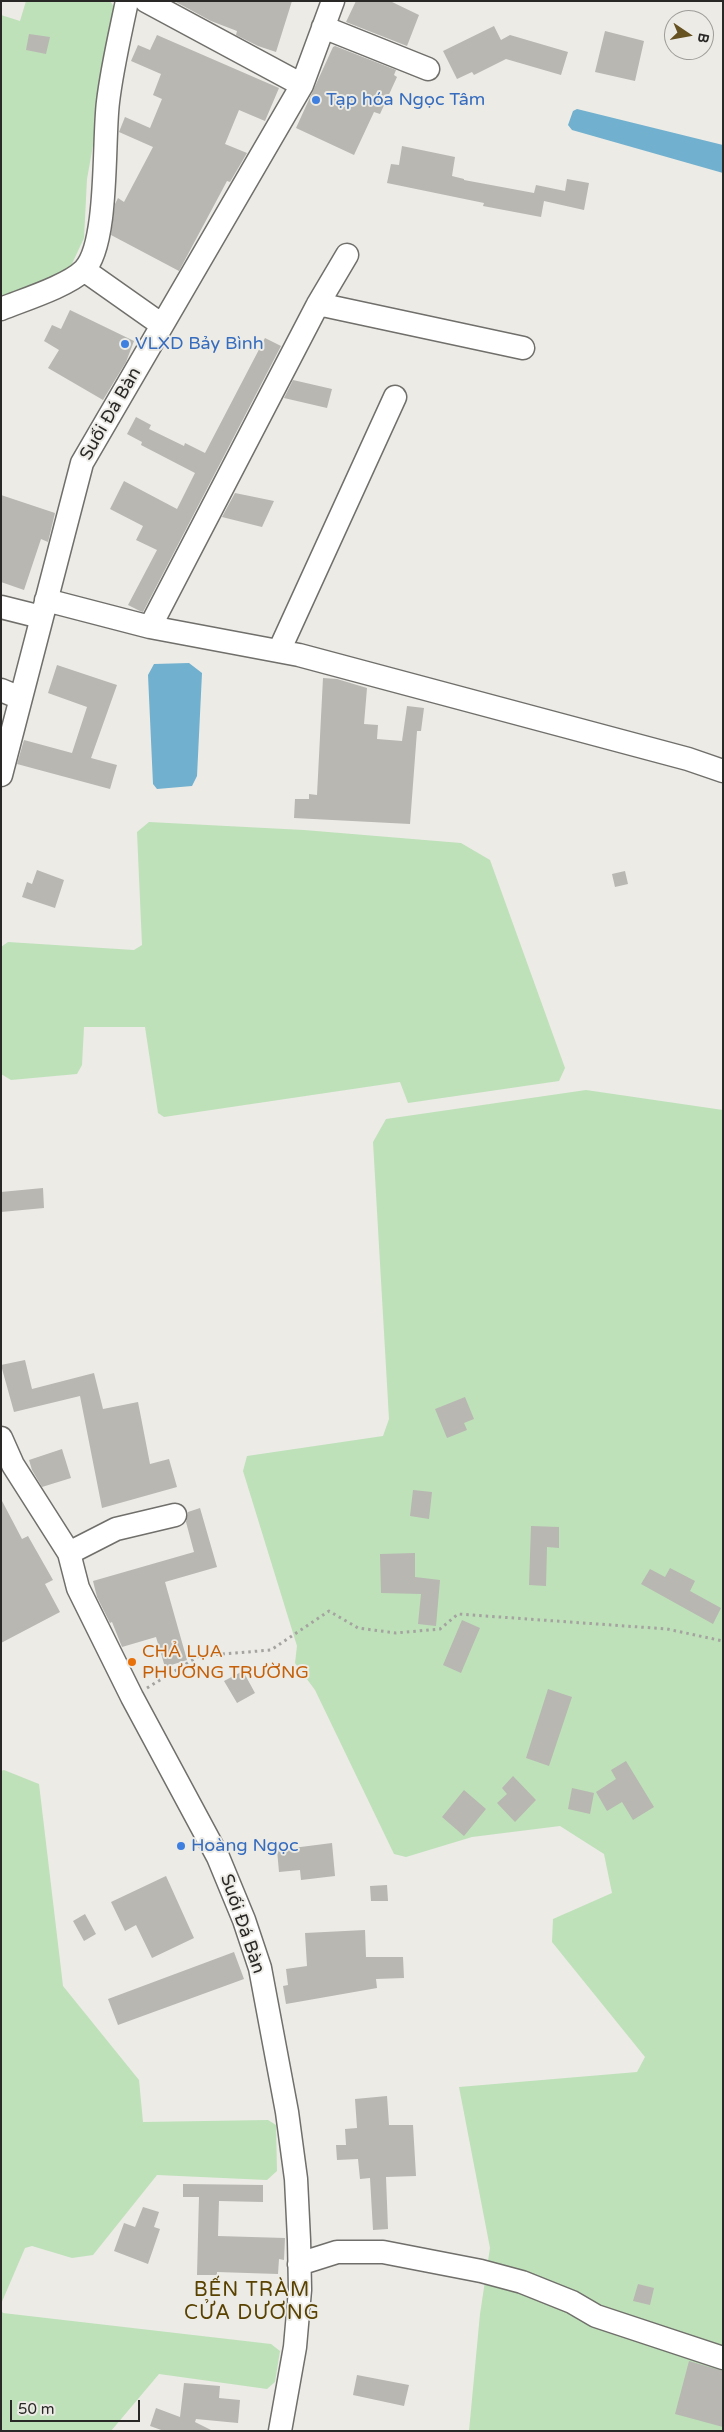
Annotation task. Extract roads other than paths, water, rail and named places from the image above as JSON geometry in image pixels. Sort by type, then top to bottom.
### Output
[{"type":"street","points":[[1,309],[68,281],[84,270],[94,252],[98,239],[108,104],[127,1]]},
{"type":"street","points":[[146,1],[302,85]]},
{"type":"street","name":"Suối Đá Bàn","points":[[1,775],[11,694],[43,609],[82,463],[302,85],[333,1]]},
{"type":"street","points":[[324,27],[428,69]]},
{"type":"street","points":[[150,627],[318,304],[347,255]]},
{"type":"street","points":[[84,270],[162,325]]},
{"type":"street","points":[[318,304],[522,348]]},
{"type":"street","points":[[279,650],[395,397]]},
{"type":"street","points":[[1,607],[43,609],[279,650],[688,759],[723,771]]},
{"type":"street","name":"Suối Đá Bàn","points":[[1,1438],[13,1465],[69,1553],[78,1588],[132,1697],[218,1857],[244,1920],[260,1968],[288,2112],[296,2179],[300,2264],[300,2290],[295,2347],[280,2431]]},
{"type":"street","points":[[69,1553],[116,1529],[175,1515]]},
{"type":"street","points":[[300,2264],[337,2252],[383,2252],[481,2271],[522,2282],[572,2302],[596,2316],[723,2358]]},
{"type":"water","points":[[577,109],[723,145],[723,173],[572,130],[568,125],[573,111]]},
{"type":"water","points":[[189,663],[202,673],[197,776],[192,786],[157,789],[153,784],[148,675],[154,664]]},
{"type":"place","name":"Tạp hóa Ngọc Tâm","points":[[316,100]]},
{"type":"place","name":"VLXD Bảy Bình","points":[[125,344]]},
{"type":"place","name":"CHẢ LỤA PHƯƠNG TRƯỜNG","points":[[132,1662]]},
{"type":"place","name":"Hoàng Ngọc","points":[[181,1846]]},
{"type":"district","name":"BẾN TRÀM CỬA DƯƠNG","points":[[252,2302]]}]
